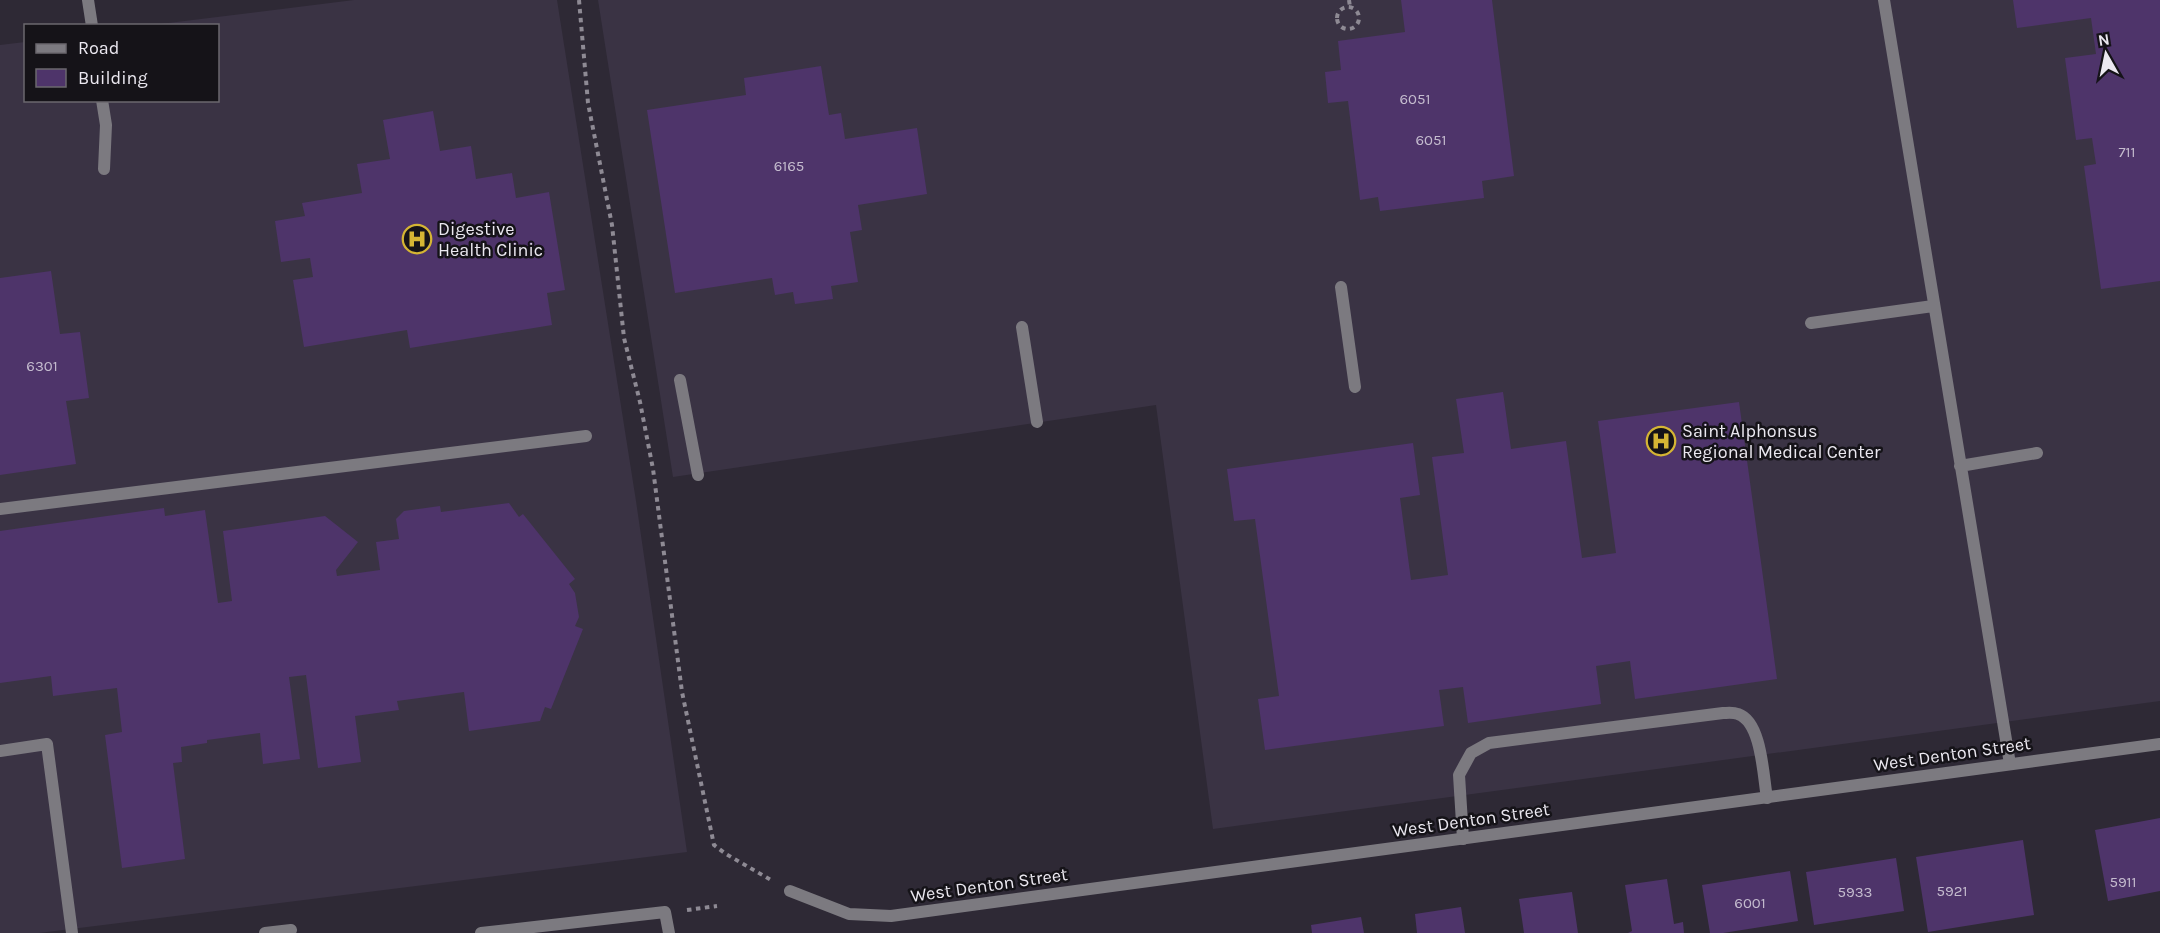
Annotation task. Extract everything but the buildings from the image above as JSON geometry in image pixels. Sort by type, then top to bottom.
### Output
[{"type":"street","points":[[88,0],[92,24]]},
{"type":"street","points":[[1884,0],[2010,764]]},
{"type":"street","points":[[102,102],[106,125],[104,169]]},
{"type":"street","points":[[1341,287],[1355,387]]},
{"type":"street","points":[[1811,323],[1933,306]]},
{"type":"street","points":[[1022,327],[1037,422]]},
{"type":"street","points":[[680,380],[698,475]]},
{"type":"street","points":[[0,509],[586,436]]},
{"type":"street","points":[[1960,466],[2037,453]]},
{"type":"street","points":[[1463,839],[1459,775],[1471,753],[1489,743],[1737,713],[1748,720],[1756,735],[1767,798]]},
{"type":"street","points":[[0,751],[47,744],[72,933]]},
{"type":"street","name":"West Denton Street","points":[[790,891],[849,914],[891,916],[2160,744]]},
{"type":"street","points":[[481,933],[665,912],[669,933]]},
{"type":"street","points":[[265,933],[296,931]]},
{"type":"path","points":[[579,0],[588,103],[612,225],[624,338],[651,458],[659,504],[682,692],[714,845],[790,891]]},
{"type":"path","points":[[1349,0],[1350,7],[1356,11],[1359,18],[1357,25],[1347,30],[1340,26],[1336,16],[1340,10],[1350,7]]},
{"type":"path","points":[[665,912],[717,906]]},
{"type":"shaded area","points":[[354,0],[557,0],[636,501],[687,852],[39,933],[0,933],[0,45],[24,42],[24,102],[219,102],[219,24],[160,24]]},
{"type":"shaded area","name":"Saint Alphonsus Regional Medical Center","points":[[598,0],[2160,0],[2160,701],[1213,829],[1156,405],[673,477]]},
{"type":"place","name":"Digestive Health Clinic","points":[[417,239]]},
{"type":"place","name":"Saint Alphonsus Regional Medical Center","points":[[1661,441]]}]
